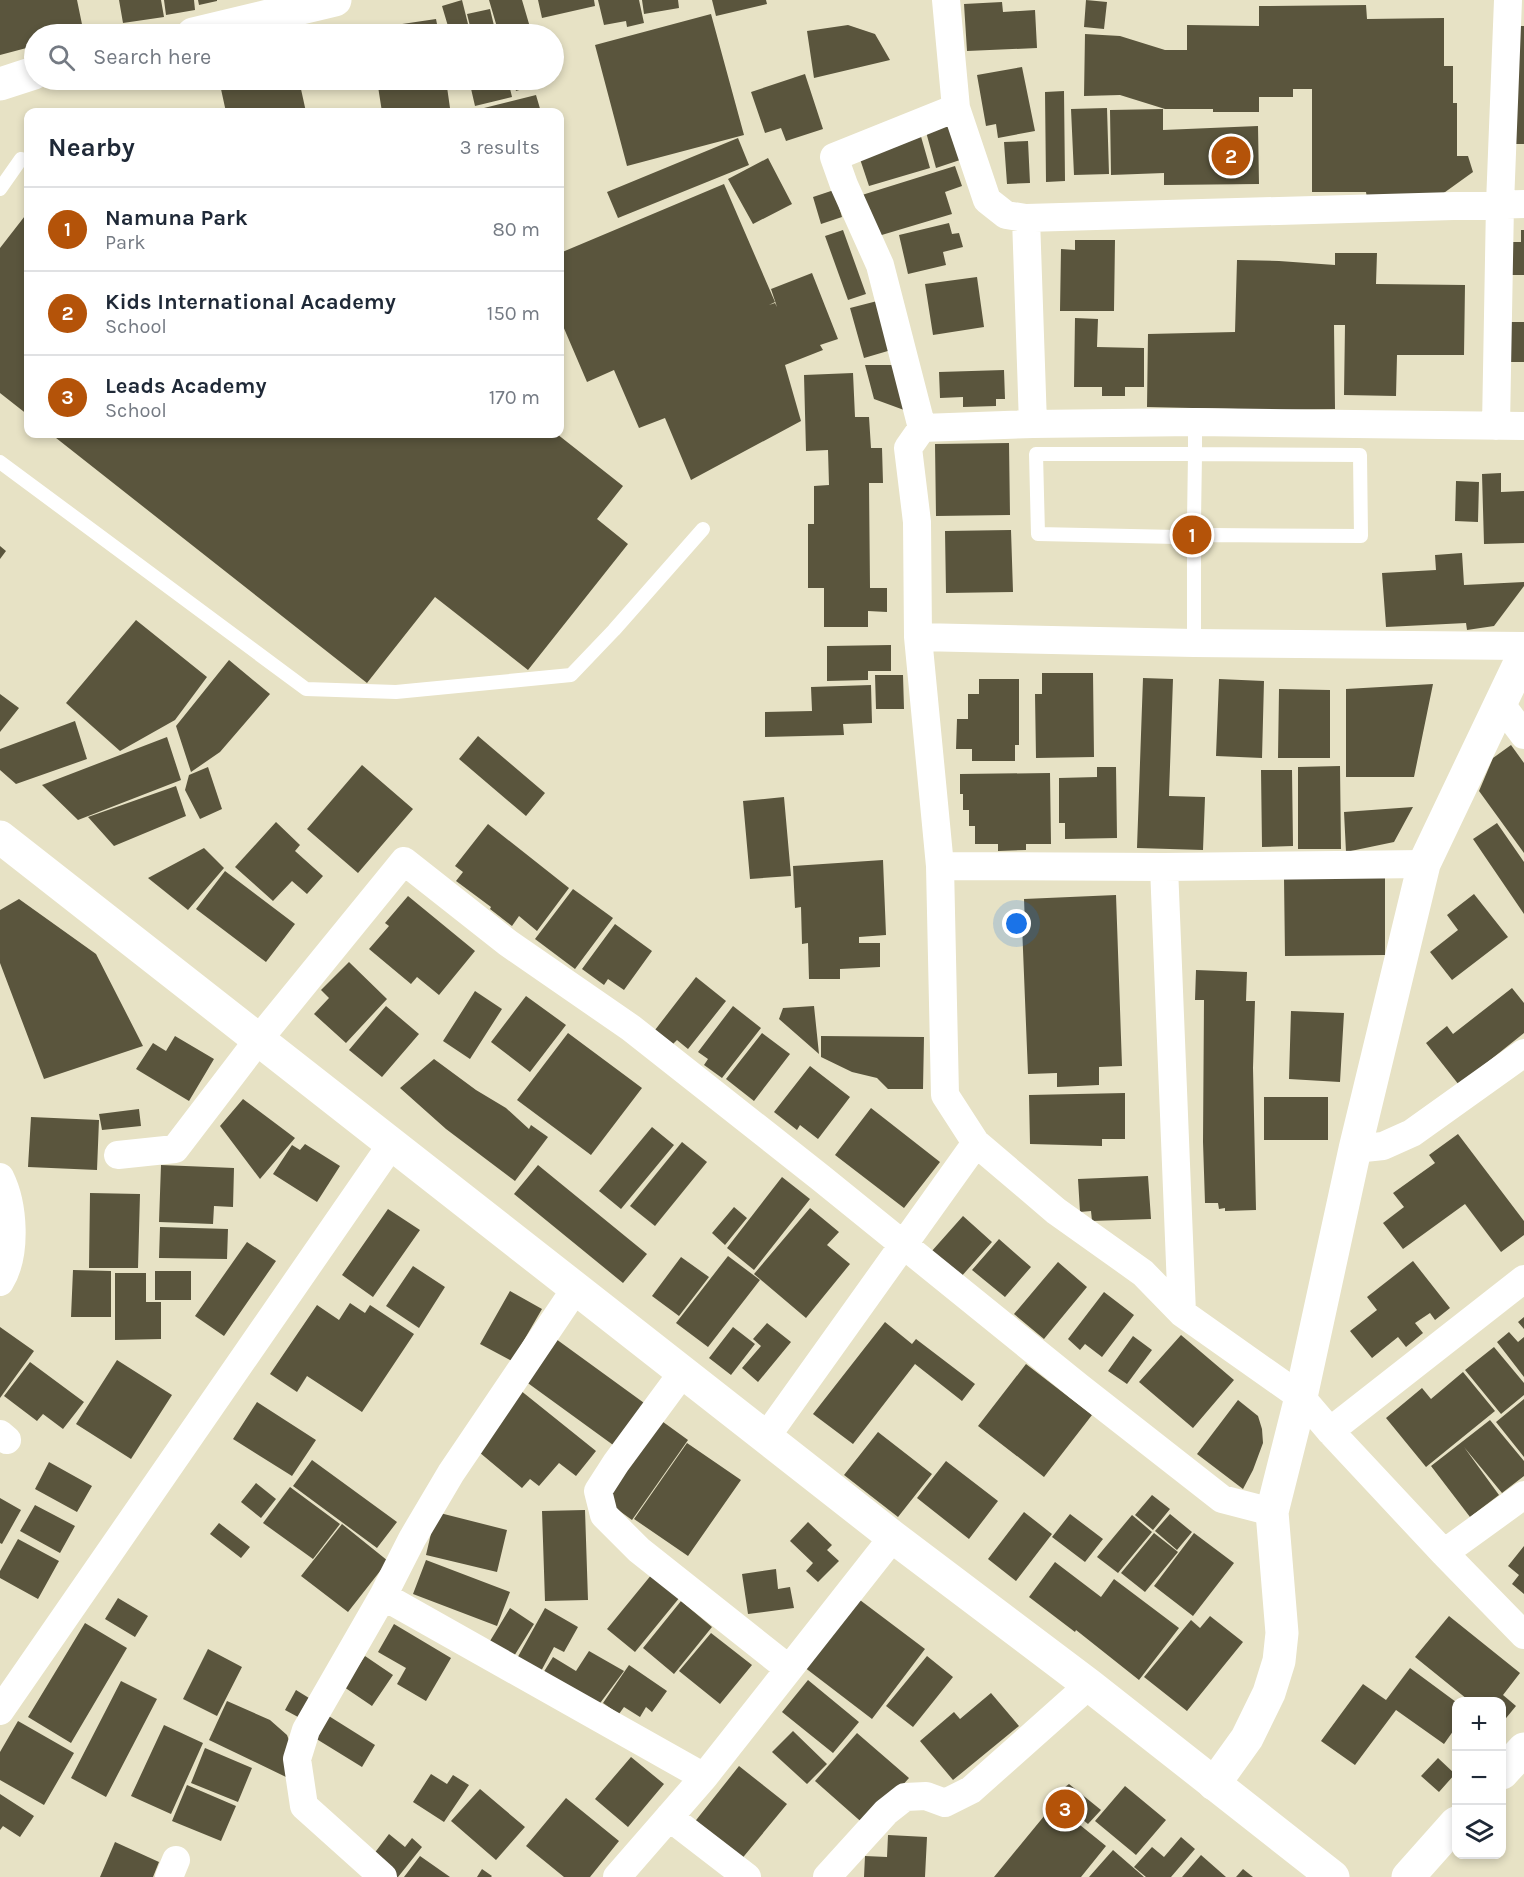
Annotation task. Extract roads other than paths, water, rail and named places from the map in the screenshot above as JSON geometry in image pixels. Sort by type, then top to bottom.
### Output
[{"type":"main road","points":[[234,24],[334,0]]},
{"type":"main road","points":[[0,84],[24,76]]},
{"type":"main road","points":[[1214,1784],[1246,1738],[1269,1693],[1279,1661],[1282,1633],[1272,1512],[1301,1397],[1355,1149],[1424,864],[1524,654]]},
{"type":"main road","points":[[0,837],[893,1537],[1089,1685],[1333,1877]]},
{"type":"main road","points":[[1506,1769],[1524,1749]]},
{"type":"main road","points":[[1408,1877],[1452,1828]]},
{"type":"street","points":[[946,0],[956,108],[987,200],[1006,215],[1026,218],[1512,204]]},
{"type":"street","points":[[1496,426],[1512,204],[1508,0]]},
{"type":"street","points":[[956,108],[834,158],[880,265],[922,428],[908,448],[917,522],[918,637],[940,866],[945,1095],[976,1143],[1056,1211],[1143,1272],[1182,1313],[1301,1397],[1444,1553],[1524,1635]]},
{"type":"street","points":[[1026,218],[1034,424]]},
{"type":"street","points":[[922,428],[1195,422],[1524,426]]},
{"type":"street","points":[[918,637],[1194,643],[1524,646]]},
{"type":"street","points":[[1500,703],[1524,735]]},
{"type":"street","points":[[118,1155],[175,1149],[259,1039],[404,861],[508,943],[631,1028],[1222,1499],[1272,1512]]},
{"type":"street","points":[[940,866],[1164,867],[1424,864]]},
{"type":"street","points":[[1164,867],[1182,1313]]},
{"type":"street","points":[[1355,1149],[1383,1146],[1412,1133],[1524,1053]]},
{"type":"street","points":[[766,1437],[976,1143]]},
{"type":"street","points":[[0,1711],[391,1144]]},
{"type":"street","points":[[0,1177],[5,1187],[13,1233],[7,1272],[0,1282]]},
{"type":"street","points":[[1330,1431],[1524,1279]]},
{"type":"street","points":[[382,1877],[304,1806],[297,1759],[306,1730],[451,1473],[576,1288]]},
{"type":"street","points":[[683,1372],[598,1491],[604,1515],[639,1550],[789,1669]]},
{"type":"street","points":[[1444,1553],[1524,1495]]},
{"type":"street","points":[[617,1877],[704,1777],[893,1537]]},
{"type":"street","points":[[383,1596],[704,1777]]},
{"type":"street","points":[[827,1877],[886,1812],[905,1797],[926,1796],[945,1803],[971,1790],[1089,1685]]},
{"type":"street","points":[[669,1817],[747,1877]]},
{"type":"lane","points":[[0,189],[21,159]]},
{"type":"lane","points":[[1177,537],[1194,521],[1195,422]]},
{"type":"lane","points":[[1194,521],[1210,536],[1361,536],[1360,455],[1036,454],[1038,534],[1177,537],[1194,551]]},
{"type":"lane","points":[[0,462],[306,690],[396,692],[572,675],[703,529]]},
{"type":"lane","points":[[1194,643],[1194,551],[1210,536]]},
{"type":"place","name":"Kids International Academy","points":[[1231,156]]},
{"type":"place","name":"Namuna Park","points":[[1192,535]]},
{"type":"place","name":"Leads Academy","points":[[1065,1809]]}]
